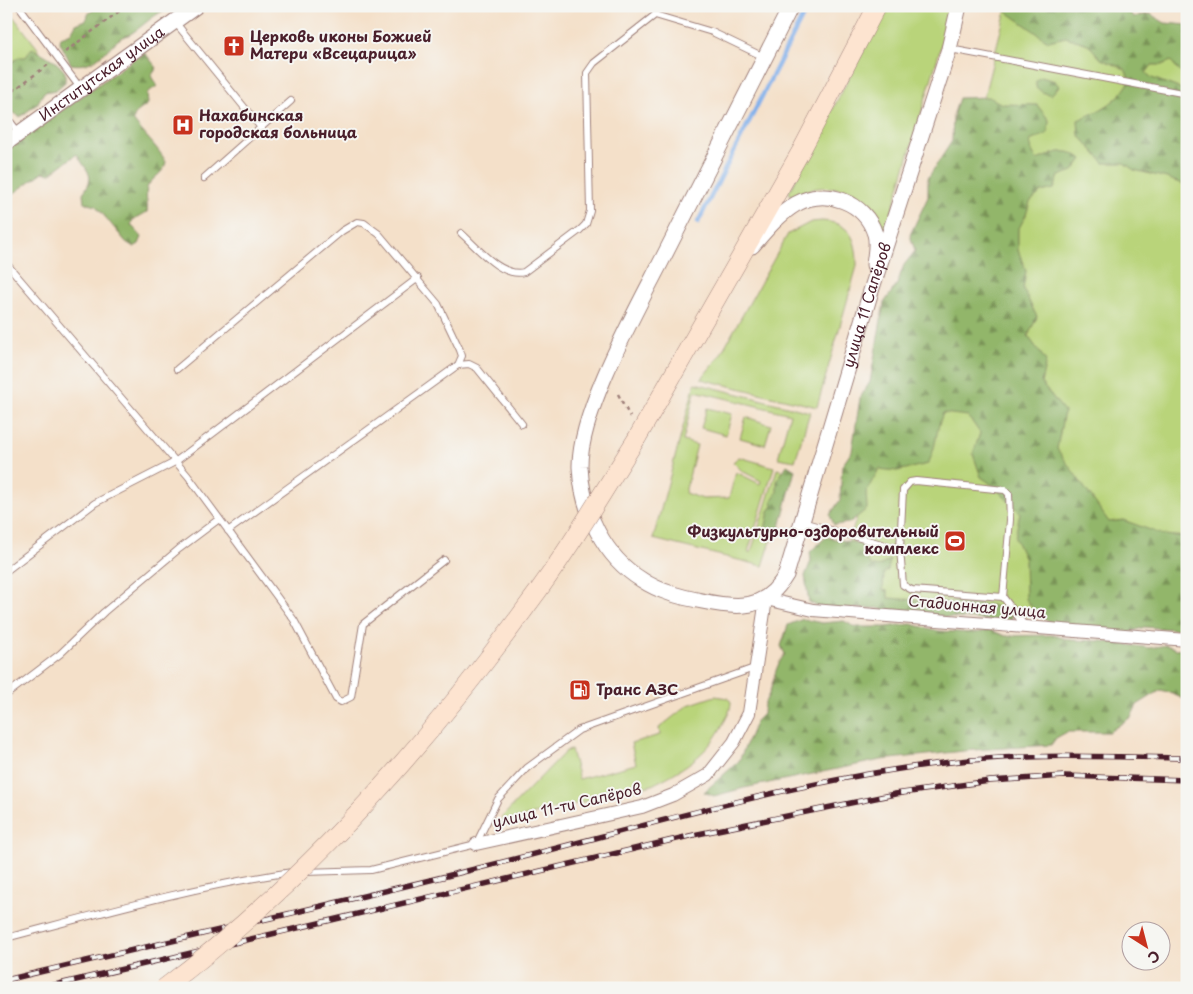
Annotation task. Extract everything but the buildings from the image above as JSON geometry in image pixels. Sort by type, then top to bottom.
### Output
[{"type":"main road","points":[[164,988],[246,919],[316,854],[389,780],[466,687],[528,605],[637,438],[802,151],[877,6]]},
{"type":"street","points":[[766,599],[751,604],[711,603],[665,592],[641,580],[620,562],[602,540],[590,518],[583,490],[580,466],[583,440],[600,388],[639,304],[791,6]]},
{"type":"street","name":"улица 11 Сапёров","points":[[766,599],[778,589],[786,575],[871,291],[887,247],[949,49],[959,6]]},
{"type":"street","name":"Институтская улица","points":[[6,143],[194,7]]},
{"type":"street","points":[[736,266],[774,221],[796,204],[808,198],[833,197],[842,199],[860,212],[874,231],[876,247],[871,291]]},
{"type":"street","name":"Стадионная улица","points":[[766,599],[813,610],[1187,640]]},
{"type":"street","name":"улица 11-ти Сапёров","points":[[476,844],[642,807],[692,785],[708,775],[734,742],[749,713],[758,666],[766,599]]},
{"type":"lane","points":[[20,6],[81,89]]},
{"type":"lane","points":[[461,233],[506,271],[518,273],[527,269],[586,224],[590,211],[587,73],[594,64],[655,15],[657,6]]},
{"type":"lane","points":[[655,15],[712,32],[765,57]]},
{"type":"lane","points":[[175,22],[262,129]]},
{"type":"lane","points":[[949,49],[1187,94]]},
{"type":"lane","points":[[204,178],[292,101]]},
{"type":"lane","points":[[6,116],[19,133]]},
{"type":"lane","points":[[178,369],[342,231],[357,222],[364,223],[380,234],[418,278],[443,312],[462,356],[458,365],[228,531]]},
{"type":"lane","points":[[6,263],[175,462],[219,519],[294,620],[336,698],[340,702],[351,696],[363,624],[444,560]]},
{"type":"lane","points":[[6,571],[95,503],[175,462],[418,278]]},
{"type":"lane","points":[[458,365],[469,364],[477,368],[522,424]]},
{"type":"lane","points":[[1003,597],[907,589],[901,579],[900,549],[903,490],[910,482],[1004,490],[1011,500],[1003,597],[1027,628]]},
{"type":"lane","points":[[6,695],[60,654],[104,612],[219,519]]},
{"type":"lane","points":[[802,522],[900,549]]},
{"type":"lane","points":[[6,938],[173,894],[241,880],[296,872],[371,870],[476,844],[498,799],[528,768],[580,730],[758,666]]},
{"type":"path","points":[[618,394],[630,418]]},
{"type":"green space","points":[[99,6],[167,6],[165,10],[120,39],[92,62],[79,65],[71,64],[60,42],[61,37],[71,33],[76,24],[86,20],[89,13]]},
{"type":"green space","points":[[887,6],[953,6],[885,235],[869,207],[859,198],[848,192],[835,188],[822,188],[807,190],[791,196],[789,192]]},
{"type":"green space","points":[[1005,6],[1126,6],[1133,17],[1150,14],[1165,23],[1187,25],[1187,80],[1171,61],[1162,65],[1152,65],[1146,73],[1152,78],[1184,90],[1187,93],[1187,186],[1167,178],[1134,170],[1124,163],[1104,163],[1079,135],[1078,120],[1101,109],[1120,95],[1130,81],[1125,69],[1101,59],[1088,44],[1066,37],[1048,41],[1007,12]]},
{"type":"green space","points":[[1007,6],[1187,38],[1187,627],[901,608],[827,599],[851,535],[944,252]]},
{"type":"green space","points":[[6,7],[52,67],[6,102]]},
{"type":"green space","points":[[32,48],[61,67],[65,72],[65,82],[56,90],[44,92],[37,104],[20,117],[6,109],[6,67],[19,57],[26,57]]},
{"type":"green space","points":[[144,52],[157,68],[151,76],[157,86],[147,93],[148,104],[136,113],[133,120],[166,162],[161,172],[147,187],[147,212],[133,220],[131,225],[142,237],[139,244],[134,247],[126,242],[96,206],[84,203],[83,193],[90,177],[77,154],[50,174],[43,172],[6,199],[6,150]]},
{"type":"green space","points":[[1041,77],[1055,81],[1059,86],[1051,95],[1042,92],[1036,87],[1036,81]]},
{"type":"green space","points":[[989,97],[1002,104],[1037,105],[1049,120],[1048,133],[1030,141],[1032,151],[1037,160],[1060,152],[1071,153],[1082,159],[1073,171],[1059,176],[1054,189],[1041,192],[1030,202],[1018,230],[1018,250],[1026,271],[1023,289],[1037,317],[1028,336],[1046,361],[1041,383],[1064,411],[1057,449],[1109,522],[1123,520],[1164,535],[1187,537],[1187,630],[1144,627],[1124,635],[1058,626],[1039,617],[1026,599],[1025,560],[1015,538],[1020,512],[981,477],[973,454],[980,433],[968,416],[943,413],[928,464],[897,471],[879,469],[866,492],[867,509],[849,523],[834,525],[830,515],[840,500],[842,466],[852,451],[860,398],[870,382],[884,303],[897,284],[904,265],[915,251],[910,235],[928,197],[928,178],[952,141],[953,116],[959,98]]},
{"type":"green space","points":[[822,221],[840,225],[850,234],[856,248],[857,266],[817,407],[701,379],[719,357],[788,234],[811,222]]},
{"type":"green space","points":[[695,383],[810,412],[795,461],[778,458],[790,414],[695,391],[683,441],[697,445],[685,493],[703,499],[729,498],[736,472],[760,484],[761,481],[742,471],[733,462],[739,457],[774,467],[748,552],[751,552],[777,469],[793,473],[763,566],[653,539]]},
{"type":"green space","points":[[707,408],[732,414],[726,435],[701,428]]},
{"type":"green space","points":[[746,417],[771,425],[765,445],[740,438]]},
{"type":"green space","points":[[787,465],[795,470],[780,527],[773,535],[765,530],[769,511],[773,506],[772,500],[777,492],[777,481]]},
{"type":"green space","points":[[826,537],[865,545],[863,556],[871,565],[878,567],[890,560],[888,570],[884,573],[883,590],[888,591],[888,598],[992,605],[1012,616],[1011,622],[890,613],[878,608],[823,609],[809,602],[805,576],[811,561],[810,552]]},
{"type":"green space","points":[[803,619],[822,623],[844,621],[855,627],[886,627],[911,624],[939,631],[975,633],[991,630],[1005,636],[1053,635],[1070,640],[1102,641],[1150,648],[1166,645],[1177,649],[1187,647],[1187,700],[1161,690],[1137,705],[1131,717],[1109,732],[1067,732],[1056,738],[1051,745],[973,750],[881,760],[714,796],[704,792],[739,761],[756,721],[763,714],[764,704],[777,667],[785,654],[781,646],[788,625]]},
{"type":"green space","points":[[715,696],[728,698],[731,702],[730,711],[726,719],[717,735],[702,753],[674,774],[652,785],[502,822],[502,817],[566,751],[571,750],[579,779],[636,764],[631,743],[660,735],[659,728],[688,705]]},
{"type":"waterway","points":[[698,222],[808,6]]},
{"type":"railway","points":[[6,980],[382,892],[728,804],[839,779],[951,762],[1010,757],[1187,758]]},
{"type":"railway","points":[[42,988],[698,834],[895,794],[990,781],[1064,776],[1187,780]]},
{"type":"place","name":"Церковь иконы Божией Матери «Всецарица»","points":[[234,46]]},
{"type":"place","name":"Нахабинская городская больница","points":[[183,125]]},
{"type":"place","name":"Физкультурно-оздоровительный комплекс","points":[[955,541]]},
{"type":"place","name":"Транс АЗС","points":[[580,690]]}]
